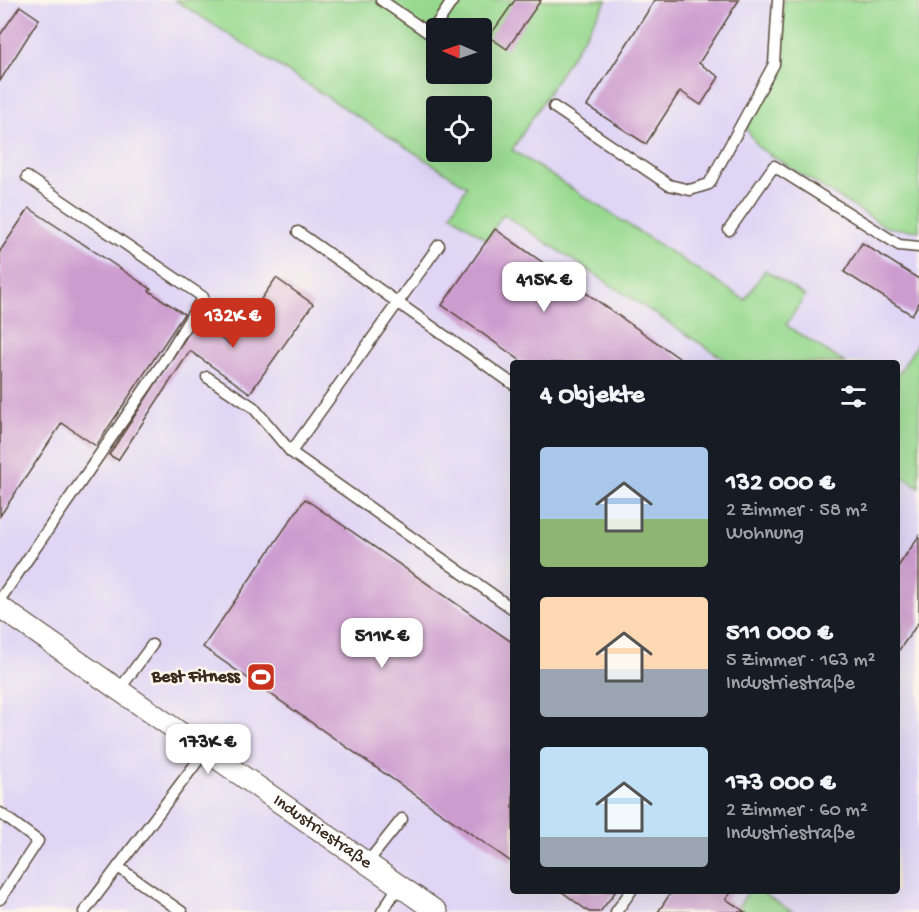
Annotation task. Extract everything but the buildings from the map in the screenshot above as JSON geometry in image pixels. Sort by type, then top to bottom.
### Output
[{"type":"street","name":"Industriestraße","points":[[1,601],[119,690],[437,912]]},
{"type":"lane","points":[[381,0],[430,34],[453,0]]},
{"type":"lane","points":[[554,107],[669,185],[690,189],[709,184],[774,64],[778,0]]},
{"type":"lane","points":[[729,230],[774,166],[899,245],[919,247]]},
{"type":"lane","points":[[1,601],[164,361],[202,297],[27,177]]},
{"type":"lane","points":[[298,232],[510,382]]},
{"type":"lane","points":[[291,452],[439,245]]},
{"type":"lane","points":[[207,377],[253,407],[291,452],[510,607]]},
{"type":"lane","points":[[119,690],[152,645]]},
{"type":"lane","points":[[84,912],[206,750]]},
{"type":"lane","points":[[0,813],[38,841],[0,899]]},
{"type":"lane","points":[[367,863],[402,819]]},
{"type":"lane","points":[[118,867],[182,912]]},
{"type":"lane","points":[[382,912],[399,885]]},
{"type":"lane","points":[[616,912],[629,894]]},
{"type":"shaded area","points":[[0,0],[919,0],[919,912],[0,912]]},
{"type":"green space","points":[[175,0],[607,0],[512,150],[745,300],[765,270],[805,296],[786,325],[840,360],[725,360],[503,214],[487,240],[451,214],[467,186],[429,162],[492,162],[492,96],[426,96],[426,160]]},
{"type":"green space","points":[[783,0],[919,0],[919,231],[886,227],[759,148],[746,128],[781,68]]},
{"type":"green space","points":[[919,341],[919,487],[900,475],[900,371]]},
{"type":"green space","points":[[747,894],[764,894],[793,912],[745,912],[738,907]]},
{"type":"place","name":"Best Fitness","points":[[261,677]]}]
